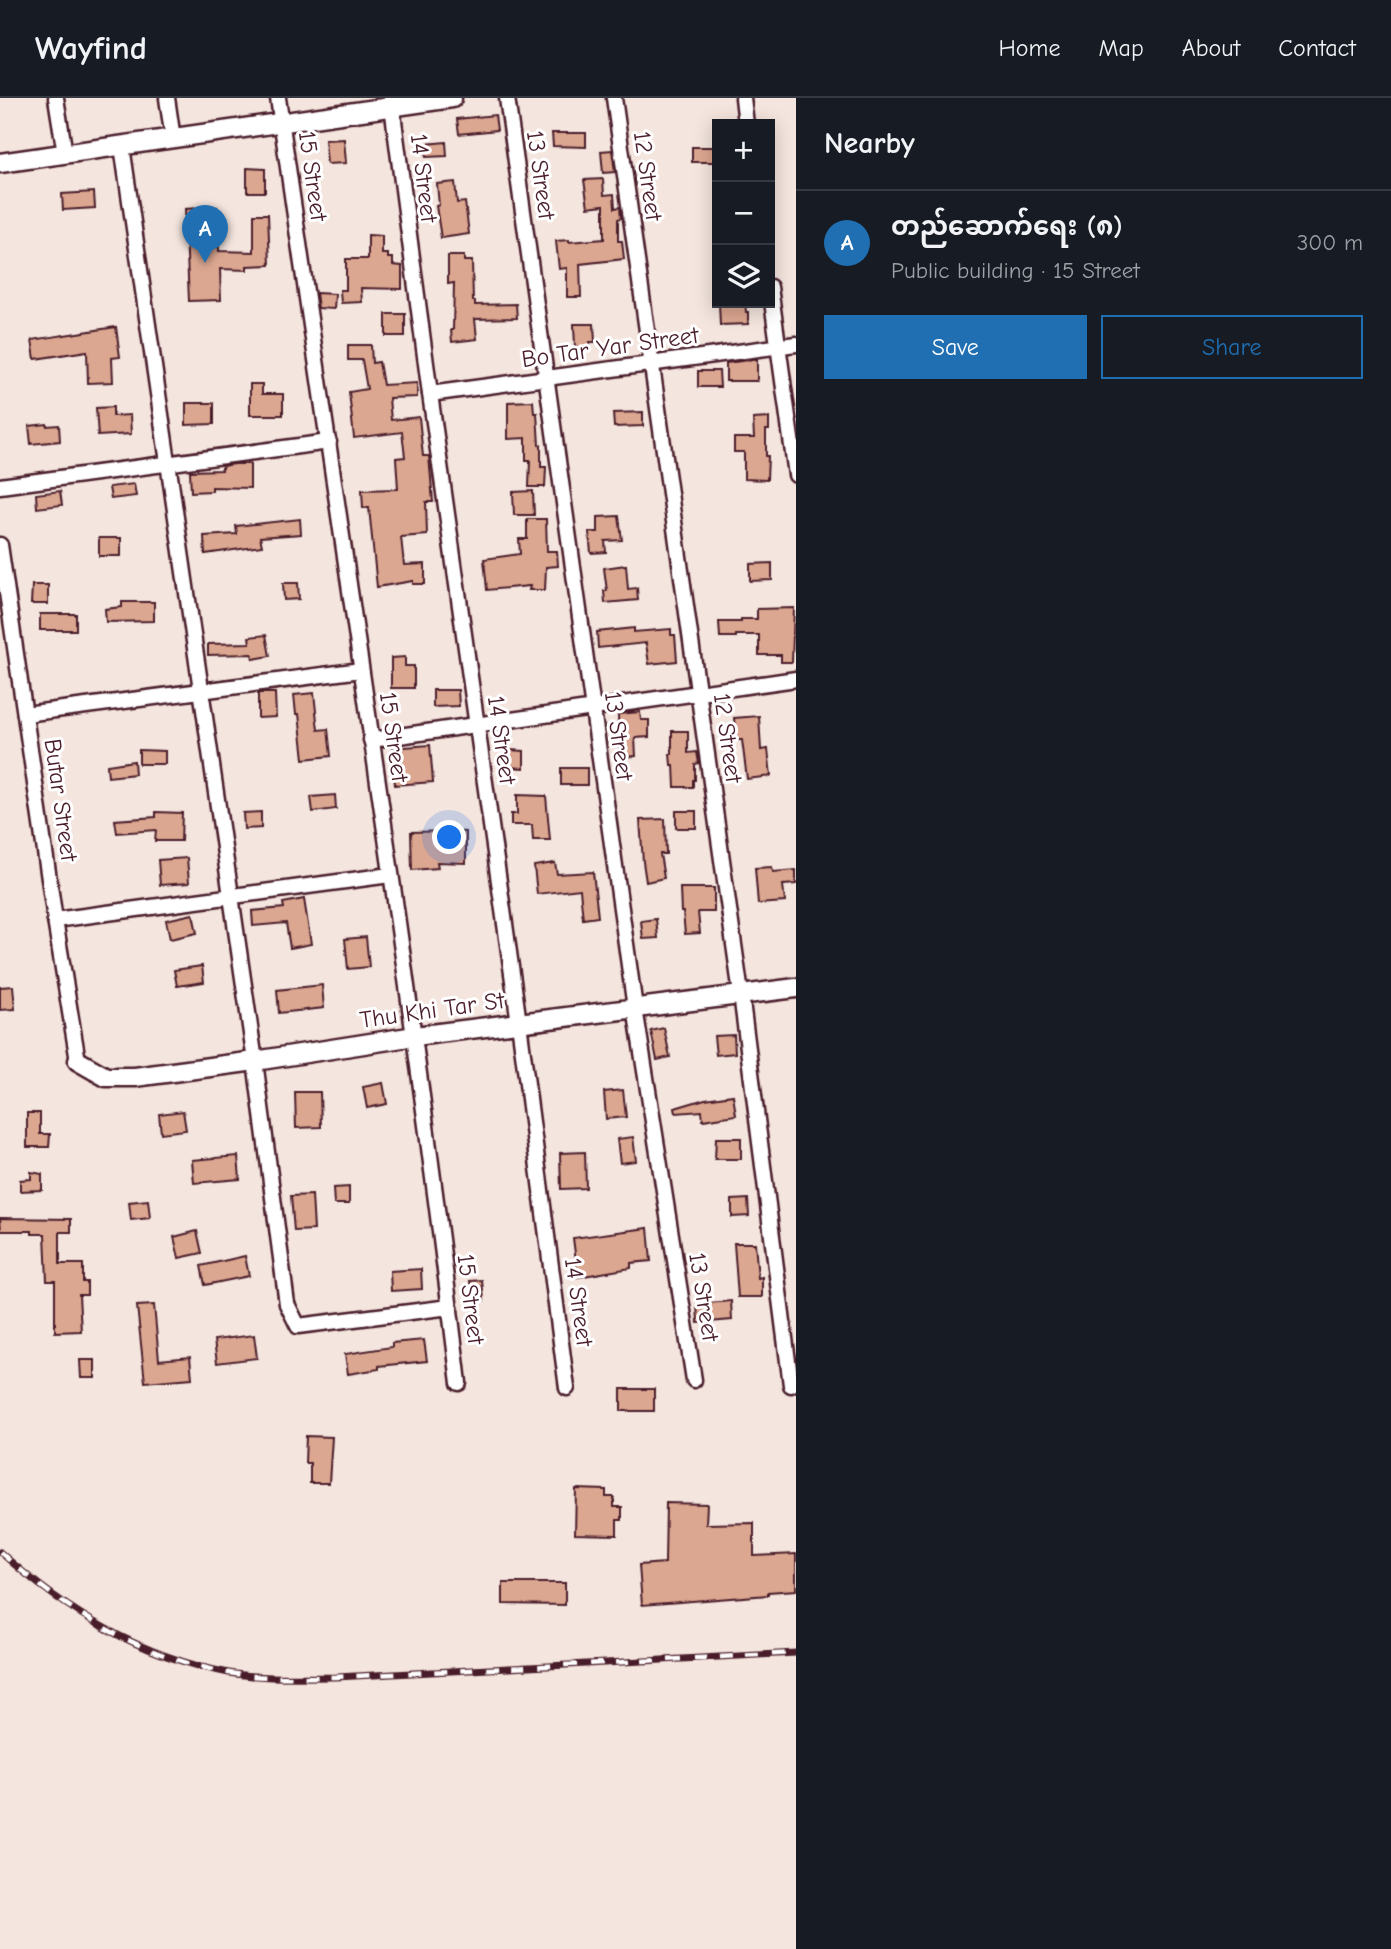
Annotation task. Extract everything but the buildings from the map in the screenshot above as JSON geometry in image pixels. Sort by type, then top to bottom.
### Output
[{"type":"street","points":[[57,98],[65,154]]},
{"type":"street","points":[[167,98],[173,139]]},
{"type":"street","name":"15 Street","points":[[278,98],[415,1035],[459,1383]]},
{"type":"street","points":[[0,163],[282,123],[392,102],[452,98]]},
{"type":"street","name":"13 Street","points":[[507,98],[635,1008],[694,1380]]},
{"type":"street","name":"12 Street","points":[[614,98],[741,994],[791,1385]]},
{"type":"street","points":[[743,98],[746,119]]},
{"type":"street","name":"14 Street","points":[[392,102],[429,394],[519,1023],[567,1388]]},
{"type":"street","points":[[122,146],[255,1061],[287,1304],[298,1326],[450,1307]]},
{"type":"street","points":[[773,308],[796,475]]},
{"type":"street","name":"Bo Tar Yar Street","points":[[429,394],[796,344]]},
{"type":"street","points":[[0,486],[329,442]]},
{"type":"street","name":"Butar Street","points":[[0,545],[78,1061]]},
{"type":"street","points":[[25,714],[361,670]]},
{"type":"street","points":[[371,740],[796,679]]},
{"type":"street","points":[[55,920],[390,875]]},
{"type":"street","name":"Thu Khi Tar St","points":[[78,1061],[106,1077],[135,1077],[415,1035],[796,988]]},
{"type":"railway","points":[[0,1552],[51,1594],[106,1629],[165,1655],[242,1675],[336,1677],[796,1653]]},
{"type":"place","name":"တည်ဆောက်ရေး (၈)","points":[[205,263]]}]
